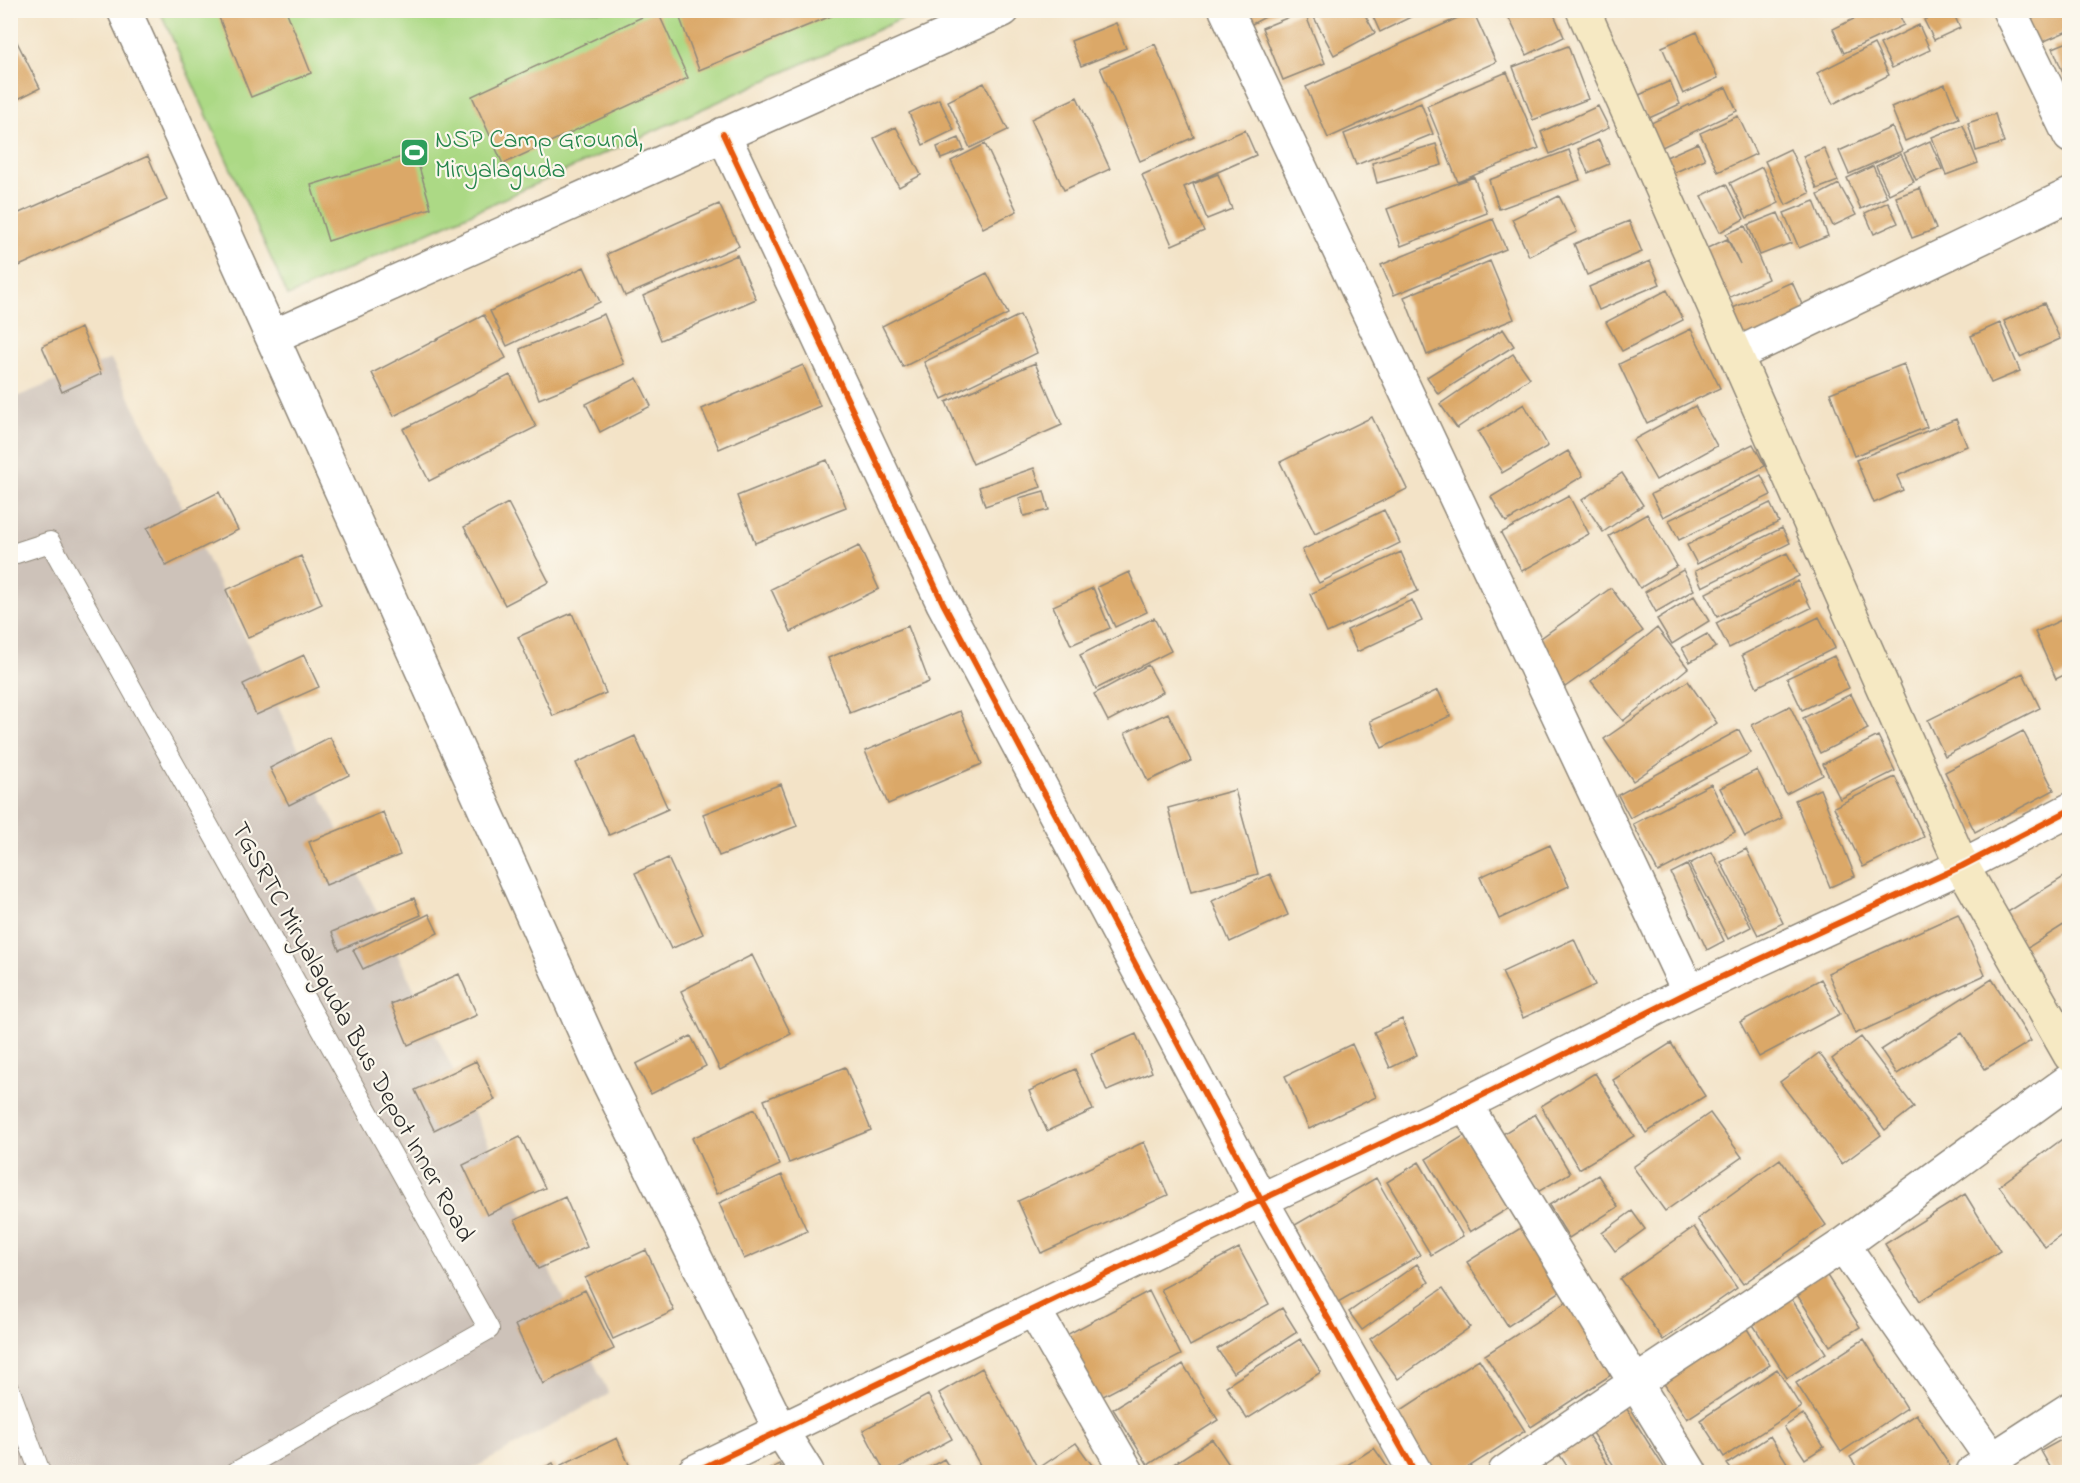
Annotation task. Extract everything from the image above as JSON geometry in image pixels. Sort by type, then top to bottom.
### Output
[{"type":"street","points":[[124,10],[599,1063],[781,1431],[807,1473]]},
{"type":"street","points":[[272,337],[1003,10]]},
{"type":"street","points":[[1226,10],[1689,992]]},
{"type":"street","points":[[1583,10],[1962,866],[2070,1055]]},
{"type":"street","points":[[2009,10],[2070,136]]},
{"type":"street","points":[[723,134],[943,603],[1261,1200],[1415,1473]]},
{"type":"street","points":[[1736,355],[2070,195]]},
{"type":"street","points":[[694,1473],[1465,1104],[1689,992],[1962,866],[2070,810]]},
{"type":"street","points":[[1505,1473],[1635,1383],[1843,1245],[2070,1080]]},
{"type":"street","points":[[1465,1104],[1690,1473]]},
{"type":"street","points":[[1843,1245],[1983,1466],[2070,1409]]},
{"type":"street","points":[[1034,1310],[1127,1473]]},
{"type":"lane","name":"TGSRTC Miryalaguda Bus Depot Inner Road","points":[[10,555],[50,542],[489,1329],[237,1473]]},
{"type":"lane","points":[[10,1391],[40,1473]]},
{"type":"shaded area","points":[[111,359],[609,1394],[467,1472],[11,1472],[11,399]]},
{"type":"green space","name":"NSP Camp Ground, Miryalaguda","points":[[160,11],[919,11],[288,296]]},
{"type":"building","points":[[216,10],[286,10],[311,73],[251,97]]},
{"type":"building","points":[[657,10],[688,78],[503,164],[472,96]]},
{"type":"building","points":[[677,10],[834,10],[836,14],[699,70]]},
{"type":"building","points":[[1242,10],[1279,10],[1250,25]]},
{"type":"building","points":[[1310,10],[1362,10],[1375,33],[1334,55]]},
{"type":"building","points":[[1370,10],[1425,10],[1380,32]]},
{"type":"building","points":[[1505,10],[1552,10],[1564,37],[1527,55]]},
{"type":"building","points":[[1872,10],[1897,10],[1904,25],[1844,53],[1833,29]]},
{"type":"building","points":[[1944,10],[1952,10],[1960,28],[1934,40],[1924,20]]},
{"type":"building","points":[[2021,10],[2070,10],[2070,30],[2033,46]]},
{"type":"building","points":[[1304,11],[1325,63],[1283,80],[1262,28]]},
{"type":"building","points":[[1473,11],[1496,62],[1328,138],[1306,87]]},
{"type":"building","points":[[1116,23],[1126,48],[1081,66],[1071,41]]},
{"type":"building","points":[[1919,25],[1930,50],[1892,68],[1880,44]]},
{"type":"building","points":[[12,32],[40,88],[10,103],[10,33]]},
{"type":"building","points":[[1697,32],[1718,78],[1683,94],[1662,47]]},
{"type":"building","points":[[2070,41],[2070,88],[2069,88],[2053,48]]},
{"type":"building","points":[[1155,44],[1194,137],[1140,161],[1100,68]]},
{"type":"building","points":[[1874,44],[1889,75],[1833,104],[1817,73]]},
{"type":"building","points":[[1568,46],[1588,99],[1533,120],[1513,67]]},
{"type":"building","points":[[1507,72],[1539,148],[1458,182],[1427,106]]},
{"type":"building","points":[[1670,81],[1680,104],[1647,119],[1637,96]]},
{"type":"building","points":[[984,83],[1008,130],[970,148],[948,101]]},
{"type":"building","points":[[1945,84],[1959,118],[1905,141],[1891,107]]},
{"type":"building","points":[[1726,87],[1737,111],[1658,149],[1647,125]]},
{"type":"building","points":[[1077,97],[1110,169],[1064,190],[1031,119]]},
{"type":"building","points":[[939,99],[954,130],[923,145],[909,113]]},
{"type":"building","points":[[1421,103],[1433,134],[1356,165],[1344,134]]},
{"type":"building","points":[[1598,106],[1609,128],[1550,154],[1541,132]]},
{"type":"building","points":[[1995,114],[2004,143],[1976,151],[1968,123]]},
{"type":"building","points":[[1738,116],[1756,154],[1718,172],[1700,133]]},
{"type":"building","points":[[1963,125],[1978,163],[1946,175],[1932,137]]},
{"type":"building","points":[[896,127],[921,175],[899,187],[874,138]]},
{"type":"building","points":[[1892,127],[1902,151],[1849,174],[1839,151]]},
{"type":"building","points":[[1245,130],[1256,155],[1184,187],[1204,231],[1172,245],[1142,175]]},
{"type":"building","points":[[959,138],[964,150],[941,159],[937,147]]},
{"type":"building","points":[[1599,140],[1609,164],[1588,173],[1578,149]]},
{"type":"building","points":[[1930,141],[1942,169],[1916,180],[1904,153]]},
{"type":"building","points":[[1698,143],[1705,159],[1671,174],[1664,158]]},
{"type":"building","points":[[985,144],[1017,211],[983,228],[951,161]]},
{"type":"building","points":[[1436,144],[1442,165],[1377,183],[1372,163]]},
{"type":"building","points":[[1824,148],[1838,181],[1817,189],[1803,156]]},
{"type":"building","points":[[1790,149],[1810,193],[1786,205],[1765,161]]},
{"type":"building","points":[[1569,150],[1580,180],[1499,209],[1489,180]]},
{"type":"building","points":[[415,153],[431,208],[328,241],[311,185]]},
{"type":"building","points":[[1901,154],[1914,182],[1889,194],[1876,166]]},
{"type":"building","points":[[148,156],[167,200],[10,270],[10,217]]},
{"type":"building","points":[[1873,166],[1887,197],[1861,209],[1847,178]]},
{"type":"building","points":[[1762,167],[1779,203],[1747,218],[1730,183]]},
{"type":"building","points":[[1218,174],[1232,209],[1207,219],[1193,184]]},
{"type":"building","points":[[1474,177],[1487,213],[1401,246],[1387,209]]},
{"type":"building","points":[[1726,184],[1744,219],[1720,232],[1701,196]]},
{"type":"building","points":[[1839,184],[1856,215],[1833,226],[1818,195]]},
{"type":"building","points":[[1920,188],[1936,229],[1912,238],[1896,197]]},
{"type":"building","points":[[1559,196],[1577,232],[1529,256],[1512,219]]},
{"type":"building","points":[[1814,201],[1828,236],[1799,248],[1784,213]]},
{"type":"building","points":[[1888,202],[1898,223],[1874,234],[1865,213]]},
{"type":"building","points":[[719,204],[739,246],[625,296],[607,254]]},
{"type":"building","points":[[1778,213],[1791,243],[1760,255],[1748,225]]},
{"type":"building","points":[[1493,219],[1506,249],[1394,295],[1381,265]]},
{"type":"building","points":[[1629,221],[1642,252],[1587,275],[1574,244]]},
{"type":"building","points":[[1745,226],[1768,279],[1722,301],[1701,251],[1727,239],[1740,264],[1726,234]]},
{"type":"building","points":[[737,255],[756,299],[661,340],[643,296]]},
{"type":"building","points":[[1490,261],[1514,319],[1427,355],[1404,297]]},
{"type":"building","points":[[1650,261],[1660,284],[1599,310],[1589,287]]},
{"type":"building","points":[[584,267],[600,302],[507,346],[490,311]]},
{"type":"building","points":[[987,273],[1008,314],[903,367],[882,326]]},
{"type":"building","points":[[1792,282],[1808,318],[1742,347],[1726,311]]},
{"type":"building","points":[[1667,290],[1683,320],[1622,351],[1606,322]]},
{"type":"building","points":[[2044,303],[2060,339],[2020,357],[2004,321]]},
{"type":"building","points":[[604,314],[624,364],[539,399],[520,349]]},
{"type":"building","points":[[484,315],[506,358],[394,416],[372,373]]},
{"type":"building","points":[[1020,315],[1037,353],[942,399],[924,362]]},
{"type":"building","points":[[2000,323],[2020,371],[1991,383],[1971,336]]},
{"type":"building","points":[[81,328],[101,374],[62,392],[42,346]]},
{"type":"building","points":[[1503,329],[1514,346],[1438,394],[1427,377]]},
{"type":"building","points":[[1691,329],[1720,388],[1647,423],[1619,364]]},
{"type":"building","points":[[1513,354],[1530,378],[1457,428],[1440,404]]},
{"type":"building","points":[[1035,363],[1062,425],[973,464],[946,402]]},
{"type":"building","points":[[1904,364],[1927,427],[1854,456],[1830,393]]},
{"type":"building","points":[[803,365],[820,406],[719,449],[702,409]]},
{"type":"building","points":[[510,375],[536,427],[429,481],[403,429]]},
{"type":"building","points":[[637,378],[651,406],[600,432],[586,404]]},
{"type":"building","points":[[1524,404],[1548,446],[1502,473],[1478,432]]},
{"type":"building","points":[[1695,406],[1717,446],[1656,480],[1633,440]]},
{"type":"building","points":[[1372,417],[1407,489],[1315,534],[1280,462]]},
{"type":"building","points":[[1956,419],[1967,446],[1897,476],[1903,490],[1874,503],[1856,460]]},
{"type":"building","points":[[1753,444],[1765,466],[1663,517],[1651,494]]},
{"type":"building","points":[[1568,451],[1583,476],[1506,522],[1491,497]]},
{"type":"building","points":[[827,460],[846,507],[755,543],[737,496]]},
{"type":"building","points":[[1034,468],[1041,487],[985,506],[979,487]]},
{"type":"building","points":[[1622,473],[1643,505],[1603,532],[1582,500]]},
{"type":"building","points":[[1761,475],[1771,495],[1679,540],[1669,520]]},
{"type":"building","points":[[1044,491],[1049,510],[1024,516],[1019,498]]},
{"type":"building","points":[[219,492],[238,530],[166,566],[147,528]]},
{"type":"building","points":[[1569,496],[1589,534],[1522,571],[1501,533]]},
{"type":"building","points":[[508,503],[549,582],[505,605],[464,527]]},
{"type":"building","points":[[1770,503],[1779,522],[1697,564],[1687,545]]},
{"type":"building","points":[[1384,510],[1400,543],[1319,583],[1302,550]]},
{"type":"building","points":[[1647,514],[1677,566],[1640,588],[1609,536]]},
{"type":"building","points":[[1782,528],[1790,543],[1702,587],[1695,571]]},
{"type":"building","points":[[859,546],[879,589],[791,632],[771,589]]},
{"type":"building","points":[[1401,552],[1418,591],[1327,633],[1310,594]]},
{"type":"building","points":[[1787,553],[1799,576],[1717,617],[1706,593]]},
{"type":"building","points":[[301,556],[322,604],[248,638],[226,590]]},
{"type":"building","points":[[1683,570],[1694,590],[1656,612],[1645,592]]},
{"type":"building","points":[[1129,572],[1147,612],[1115,627],[1097,587]]},
{"type":"building","points":[[1798,581],[1811,608],[1729,648],[1716,623]]},
{"type":"building","points":[[1093,588],[1110,628],[1071,645],[1053,606]]},
{"type":"building","points":[[1611,588],[1643,631],[1565,687],[1534,643]]},
{"type":"building","points":[[1694,596],[1709,621],[1672,644],[1657,619]]},
{"type":"building","points":[[1412,600],[1422,621],[1357,652],[1347,630]]},
{"type":"building","points":[[572,613],[606,693],[553,716],[518,637]]},
{"type":"building","points":[[2070,616],[2070,672],[2056,679],[2035,632]]},
{"type":"building","points":[[1819,617],[1835,648],[1757,687],[1742,655]]},
{"type":"building","points":[[1154,618],[1171,651],[1096,689],[1080,655]]},
{"type":"building","points":[[908,626],[929,682],[850,713],[828,658]]},
{"type":"building","points":[[1657,628],[1688,668],[1623,721],[1591,681]]},
{"type":"building","points":[[1707,634],[1716,647],[1690,662],[1682,648]]},
{"type":"building","points":[[304,655],[319,687],[256,715],[243,684]]},
{"type":"building","points":[[1834,656],[1849,688],[1802,710],[1787,678]]},
{"type":"building","points":[[1148,665],[1163,692],[1108,721],[1094,694]]},
{"type":"building","points":[[2023,673],[2040,708],[1945,756],[1928,720]]},
{"type":"building","points":[[1688,681],[1717,723],[1633,781],[1604,739]]},
{"type":"building","points":[[1438,690],[1450,716],[1382,748],[1370,721]]},
{"type":"building","points":[[1851,694],[1868,729],[1820,753],[1803,718]]},
{"type":"building","points":[[1790,706],[1823,775],[1786,794],[1752,725]]},
{"type":"building","points":[[960,711],[982,764],[888,804],[865,751]]},
{"type":"building","points":[[1168,713],[1191,761],[1148,781],[1125,733]]},
{"type":"building","points":[[1739,730],[1751,753],[1630,818],[1618,795]]},
{"type":"building","points":[[2023,731],[2054,790],[1975,832],[1945,772]]},
{"type":"building","points":[[635,736],[668,809],[609,835],[576,763]]},
{"type":"building","points":[[1878,736],[1895,771],[1840,799],[1823,764]]},
{"type":"building","points":[[330,737],[349,775],[289,805],[270,768]]},
{"type":"building","points":[[1757,770],[1782,818],[1745,837],[1720,788]]},
{"type":"building","points":[[1895,777],[1924,837],[1863,867],[1834,807]]},
{"type":"building","points":[[781,784],[797,826],[719,856],[703,814]]},
{"type":"building","points":[[1711,784],[1735,832],[1658,872],[1633,824]]},
{"type":"building","points":[[1820,789],[1855,876],[1830,887],[1795,800]]},
{"type":"building","points":[[1235,790],[1258,874],[1191,892],[1168,808]]},
{"type":"building","points":[[383,812],[400,855],[326,885],[309,842]]},
{"type":"building","points":[[1550,845],[1569,886],[1499,919],[1480,877]]},
{"type":"building","points":[[1746,849],[1783,923],[1758,935],[1721,862]]},
{"type":"building","points":[[1712,852],[1751,927],[1728,939],[1689,864]]},
{"type":"building","points":[[668,858],[703,934],[671,949],[635,873]]},
{"type":"building","points":[[1687,865],[1724,941],[1707,950],[1671,873]]},
{"type":"building","points":[[2070,873],[2070,921],[2024,950],[2003,915]]},
{"type":"building","points":[[1270,874],[1288,915],[1230,942],[1212,901]]},
{"type":"building","points":[[414,898],[421,915],[339,950],[332,932]]},
{"type":"building","points":[[429,914],[438,933],[363,969],[353,950]]},
{"type":"building","points":[[1958,914],[1985,975],[1855,1034],[1828,973]]},
{"type":"building","points":[[1574,939],[1595,985],[1523,1018],[1502,972]]},
{"type":"building","points":[[752,955],[791,1034],[720,1070],[681,991]]},
{"type":"building","points":[[459,974],[477,1015],[408,1045],[391,1004]]},
{"type":"building","points":[[1821,979],[1840,1014],[1759,1057],[1740,1022]]},
{"type":"building","points":[[1992,979],[2031,1041],[1985,1069],[1962,1033],[1897,1074],[1881,1050]]},
{"type":"building","points":[[1402,1019],[1417,1055],[1390,1068],[1374,1032]]},
{"type":"building","points":[[1136,1034],[1152,1072],[1107,1091],[1091,1054]]},
{"type":"building","points":[[691,1036],[706,1066],[651,1094],[636,1064]]},
{"type":"building","points":[[1861,1037],[1914,1107],[1885,1130],[1832,1059]]},
{"type":"building","points":[[1671,1043],[1705,1096],[1646,1133],[1613,1080]]},
{"type":"building","points":[[1352,1044],[1376,1097],[1309,1129],[1285,1076]]},
{"type":"building","points":[[1819,1053],[1881,1135],[1842,1164],[1780,1082]]},
{"type":"building","points":[[476,1061],[495,1100],[434,1130],[415,1090]]},
{"type":"building","points":[[845,1067],[871,1130],[789,1163],[764,1100]]},
{"type":"building","points":[[1075,1069],[1093,1110],[1047,1131],[1029,1091]]},
{"type":"building","points":[[1595,1073],[1634,1136],[1579,1169],[1541,1106]]},
{"type":"building","points":[[755,1109],[780,1165],[717,1194],[692,1138]]},
{"type":"building","points":[[1710,1113],[1742,1157],[1665,1211],[1633,1167]]},
{"type":"building","points":[[1535,1114],[1570,1173],[1536,1193],[1501,1135]]},
{"type":"building","points":[[1465,1135],[1509,1208],[1470,1232],[1426,1159]]},
{"type":"building","points":[[520,1137],[545,1188],[487,1215],[463,1165]]},
{"type":"building","points":[[2065,1137],[2070,1143],[2070,1229],[2045,1247],[1999,1186]]},
{"type":"building","points":[[1144,1142],[1168,1195],[1041,1253],[1018,1201]]},
{"type":"building","points":[[1780,1159],[1826,1225],[1743,1284],[1697,1219]]},
{"type":"building","points":[[1419,1162],[1463,1236],[1431,1255],[1387,1182]]},
{"type":"building","points":[[782,1175],[807,1231],[744,1259],[719,1203]]},
{"type":"building","points":[[1598,1175],[1618,1207],[1569,1238],[1549,1205]]},
{"type":"building","points":[[1376,1178],[1420,1255],[1338,1302],[1295,1225]]},
{"type":"building","points":[[1965,1194],[2000,1251],[1920,1301],[1885,1244]]},
{"type":"building","points":[[565,1197],[587,1247],[538,1269],[515,1220]]},
{"type":"building","points":[[1632,1211],[1645,1229],[1615,1251],[1602,1233]]},
{"type":"building","points":[[1527,1224],[1567,1287],[1508,1326],[1467,1262]]},
{"type":"building","points":[[1694,1227],[1737,1288],[1663,1340],[1620,1279]]},
{"type":"building","points":[[1239,1248],[1269,1304],[1190,1346],[1161,1289]]},
{"type":"building","points":[[646,1250],[674,1311],[613,1339],[585,1278]]},
{"type":"building","points":[[1417,1264],[1429,1282],[1362,1330],[1349,1312]]},
{"type":"building","points":[[1824,1271],[1860,1327],[1830,1346],[1794,1290]]},
{"type":"building","points":[[1443,1288],[1470,1327],[1398,1379],[1370,1339]]},
{"type":"building","points":[[585,1290],[614,1349],[543,1384],[515,1325]]},
{"type":"building","points":[[1149,1291],[1181,1355],[1090,1403],[1057,1340]]},
{"type":"building","points":[[1789,1295],[1826,1353],[1787,1378],[1750,1320]]},
{"type":"building","points":[[1568,1301],[1614,1373],[1531,1427],[1485,1355]]},
{"type":"building","points":[[1282,1308],[1297,1332],[1233,1373],[1217,1349]]},
{"type":"building","points":[[1742,1321],[1770,1365],[1687,1419],[1659,1376]]},
{"type":"building","points":[[1300,1339],[1321,1372],[1247,1419],[1226,1386]]},
{"type":"building","points":[[1864,1339],[1907,1408],[1841,1452],[1796,1383]]},
{"type":"building","points":[[1479,1359],[1525,1431],[1461,1472],[1428,1472],[1392,1416]]},
{"type":"building","points":[[1183,1364],[1218,1420],[1148,1465],[1113,1409]]},
{"type":"building","points":[[982,1368],[1036,1465],[1024,1472],[984,1472],[939,1393]]},
{"type":"building","points":[[1777,1369],[1801,1407],[1724,1457],[1700,1420]]},
{"type":"building","points":[[928,1395],[952,1439],[891,1472],[885,1472],[863,1430]]},
{"type":"building","points":[[1625,1406],[1667,1472],[1618,1472],[1590,1430]]},
{"type":"building","points":[[1803,1414],[1824,1447],[1805,1459],[1784,1427]]},
{"type":"building","points":[[1916,1414],[1950,1466],[1939,1472],[1860,1472],[1850,1457]]},
{"type":"building","points":[[1586,1432],[1613,1472],[1571,1472],[1557,1451]]},
{"type":"building","points":[[2070,1435],[2070,1464],[2053,1472],[2041,1451]]},
{"type":"building","points":[[1770,1436],[1793,1472],[1733,1472],[1727,1464]]},
{"type":"building","points":[[617,1438],[631,1469],[623,1472],[565,1472],[561,1465]]},
{"type":"building","points":[[1212,1439],[1234,1472],[1161,1472]]},
{"type":"building","points":[[1076,1443],[1097,1472],[1033,1472]]},
{"type":"building","points":[[1374,1448],[1391,1472],[1336,1472]]},
{"type":"building","points":[[944,1459],[952,1472],[921,1472]]},
{"type":"building","points":[[553,1463],[558,1472],[535,1472]]},
{"type":"building","points":[[779,1464],[784,1472],[765,1472]]},
{"type":"cycle path","points":[[723,134],[943,603],[1261,1200],[1415,1472]]},
{"type":"cycle path","points":[[694,1472],[1465,1104],[1689,992],[1962,866],[2070,810]]},
{"type":"place","name":"NSP Camp Ground, Miryalaguda","points":[[414,153]]}]
